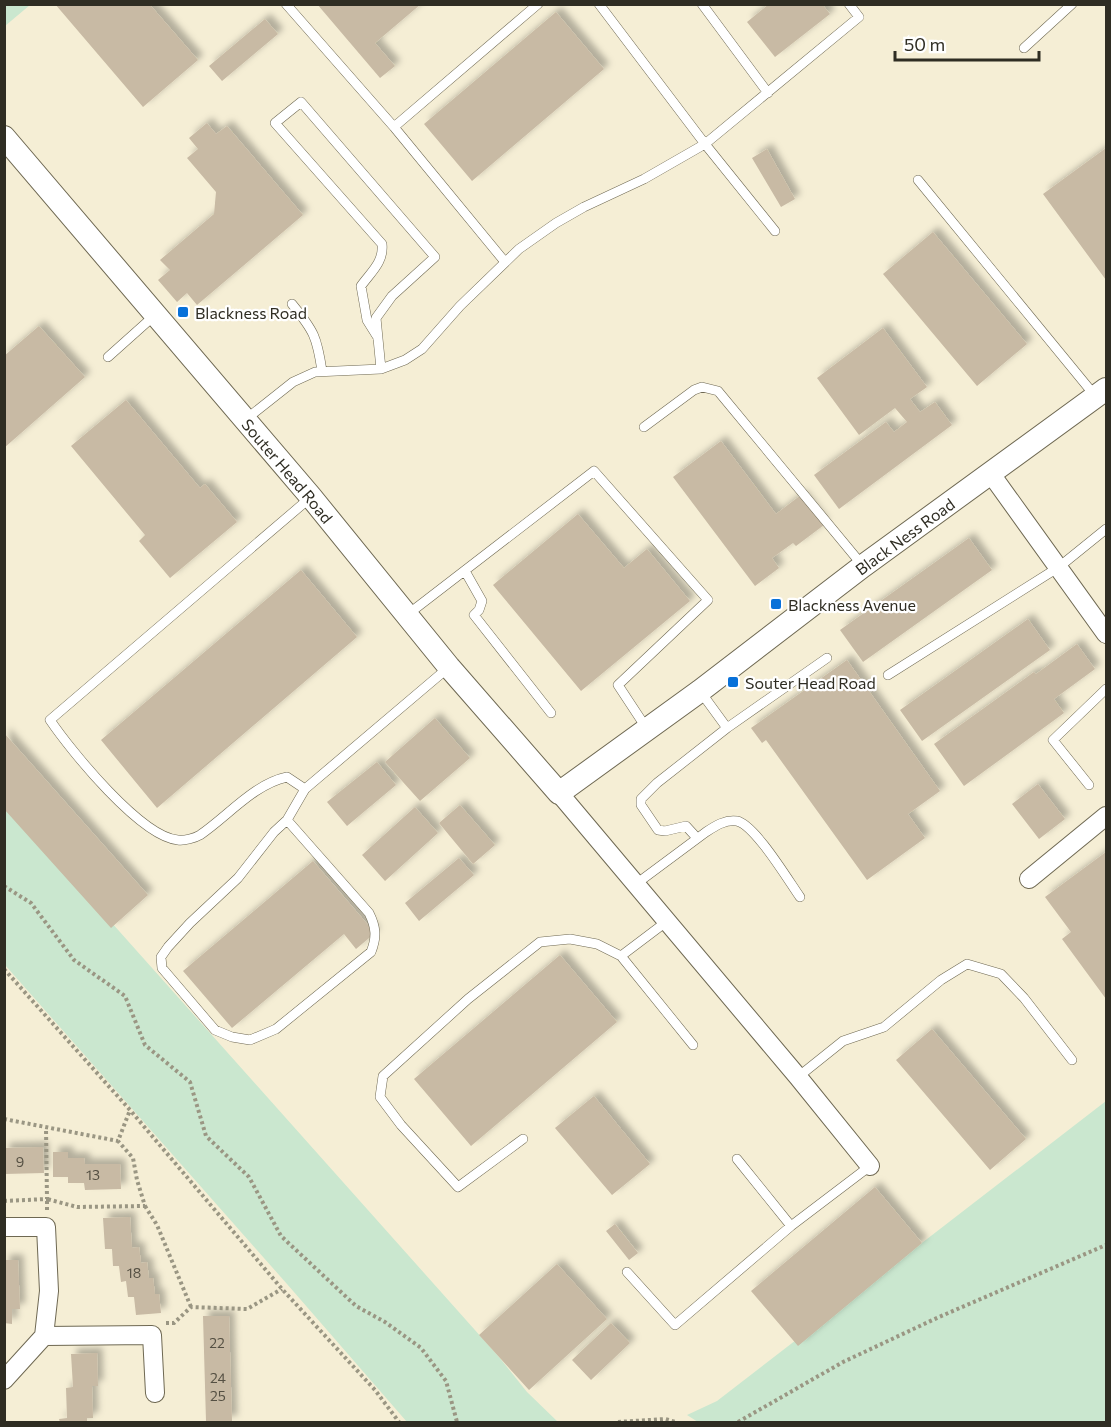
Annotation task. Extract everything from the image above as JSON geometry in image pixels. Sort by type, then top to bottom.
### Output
[{"type":"street","name":"Souter Head Road","points":[[10,147],[311,497],[449,667],[636,884],[870,1166]]},
{"type":"street","name":"Black Ness Road","points":[[559,793],[648,729],[863,566],[1101,393]]},
{"type":"street","points":[[991,474],[1107,633]]},
{"type":"street","points":[[1029,879],[1107,816]]},
{"type":"street","points":[[4,1227],[46,1227],[49,1291],[44,1336],[4,1380]]},
{"type":"street","points":[[44,1336],[152,1335],[155,1393]]},
{"type":"lane","points":[[286,4],[394,127],[505,262]]},
{"type":"lane","points":[[394,127],[538,4]]},
{"type":"lane","points":[[599,4],[774,231]]},
{"type":"lane","points":[[702,4],[768,93]]},
{"type":"lane","points":[[245,420],[293,382],[315,372],[381,369],[405,360],[422,349],[460,306],[519,249],[584,207],[644,179],[705,144],[859,17],[849,4]]},
{"type":"lane","points":[[1024,48],[1072,4]]},
{"type":"lane","points":[[377,336],[367,320],[361,286],[381,261],[382,244],[275,123],[301,102],[435,257],[392,296],[376,318],[381,369]]},
{"type":"lane","points":[[918,180],[1101,393]]},
{"type":"lane","points":[[292,304],[309,324],[317,342],[322,371]]},
{"type":"lane","points":[[108,357],[156,315]]},
{"type":"lane","points":[[644,427],[694,390],[702,387],[718,390],[863,566]]},
{"type":"lane","points":[[407,615],[594,471],[708,600],[618,684],[648,729]]},
{"type":"lane","points":[[305,789],[287,777],[272,780],[198,837],[178,840],[156,832],[129,811],[71,749],[50,720],[311,497]]},
{"type":"lane","points":[[888,675],[1059,567],[1107,530]]},
{"type":"lane","points":[[465,571],[482,601],[479,610],[474,615],[551,713]]},
{"type":"lane","points":[[697,838],[686,826],[665,831],[658,830],[641,805],[641,799],[657,783],[727,728],[826,658]]},
{"type":"lane","points":[[287,820],[369,913],[375,926],[376,940],[371,952],[276,1029],[250,1040],[232,1037],[215,1030],[162,968],[161,957],[190,923],[238,878],[274,832],[287,820],[305,789],[449,667]]},
{"type":"lane","points":[[1089,785],[1053,740],[1107,689]]},
{"type":"lane","points":[[700,690],[727,728]]},
{"type":"lane","points":[[636,884],[716,826],[728,821],[741,822],[762,843],[800,897]]},
{"type":"lane","points":[[621,956],[666,922]]},
{"type":"lane","points":[[523,1139],[458,1187],[401,1125],[380,1097],[383,1076],[468,999],[540,942],[570,939],[597,944],[621,956],[693,1045]]},
{"type":"lane","points":[[798,1077],[843,1041],[884,1027],[940,980],[967,964],[1001,974],[1024,999],[1072,1060]]},
{"type":"lane","points":[[737,1159],[791,1226]]},
{"type":"lane","points":[[627,1272],[675,1325],[791,1226],[870,1166]]},
{"type":"path","points":[[4,886],[31,903],[74,960],[125,996],[145,1045],[190,1082],[206,1136],[249,1177],[281,1236],[356,1306],[385,1322],[421,1348],[446,1381],[457,1422]]},
{"type":"path","points":[[4,969],[130,1110],[282,1289],[375,1390],[399,1422]]},
{"type":"path","points":[[118,1141],[130,1110]]},
{"type":"path","points":[[4,1119],[118,1141],[133,1158],[145,1206],[157,1225],[191,1307]]},
{"type":"path","points":[[46,1128],[46,1227]]},
{"type":"path","points":[[4,1201],[47,1199],[77,1207],[145,1206]]},
{"type":"path","points":[[738,1422],[843,1362],[939,1317],[1107,1245]]},
{"type":"path","points":[[152,1335],[152,1324],[174,1323],[191,1307],[247,1309],[282,1289]]},
{"type":"path","points":[[618,1422],[665,1419],[676,1422]]},
{"type":"green space","points":[[5,4],[30,4],[30,5],[5,26]]},
{"type":"green space","points":[[4,802],[499,1357],[527,1392],[558,1422],[407,1422],[5,965]]},
{"type":"green space","points":[[1106,1101],[1106,1422],[698,1422],[687,1415],[717,1401]]},
{"type":"building","points":[[55,4],[154,4],[151,6],[198,60],[143,107]]},
{"type":"building","points":[[317,4],[421,4],[375,43],[395,66],[380,78]]},
{"type":"building","points":[[769,4],[822,4],[830,14],[775,57],[747,22]]},
{"type":"building","points":[[556,12],[604,69],[472,181],[424,124]]},
{"type":"building","points":[[265,19],[278,34],[222,81],[209,66]]},
{"type":"building","points":[[207,123],[216,134],[227,126],[303,215],[197,305],[187,293],[177,302],[158,280],[170,270],[160,260],[214,214],[216,192],[187,158],[198,149],[189,138]]},
{"type":"building","points":[[1106,148],[1106,280],[1043,194]]},
{"type":"building","points":[[767,149],[795,199],[781,207],[752,158]]},
{"type":"building","points":[[933,232],[1027,344],[977,386],[883,274]]},
{"type":"building","points":[[39,326],[85,377],[4,448],[4,356]]},
{"type":"building","points":[[883,328],[927,387],[910,399],[920,412],[935,402],[952,425],[839,509],[814,475],[886,422],[894,432],[907,422],[895,408],[859,435],[817,378]]},
{"type":"building","points":[[126,400],[200,488],[205,484],[237,522],[170,578],[139,541],[145,535],[71,446]]},
{"type":"building","points":[[721,441],[776,514],[801,495],[824,525],[796,546],[793,543],[772,558],[779,568],[755,586],[673,477]]},
{"type":"building","points":[[578,514],[624,568],[647,549],[690,601],[581,691],[493,585]]},
{"type":"building","points":[[969,538],[992,570],[863,662],[840,630]]},
{"type":"building","points":[[301,570],[357,637],[157,808],[101,740]]},
{"type":"building","points":[[1028,619],[1050,650],[922,741],[900,710]]},
{"type":"building","points":[[1077,644],[1095,669],[1054,699],[1064,713],[964,786],[934,744]]},
{"type":"building","points":[[847,660],[940,791],[908,814],[925,838],[867,880],[766,740],[762,743],[751,728]]},
{"type":"building","points":[[435,718],[470,758],[420,801],[385,762]]},
{"type":"building","points":[[4,733],[148,895],[111,928],[4,809]]},
{"type":"building","points":[[377,762],[396,785],[347,826],[327,802]]},
{"type":"building","points":[[1038,784],[1065,819],[1039,839],[1012,804]]},
{"type":"building","points":[[460,805],[495,845],[473,864],[439,823]]},
{"type":"building","points":[[415,807],[438,833],[385,881],[362,855]]},
{"type":"building","points":[[1106,852],[1106,999],[1062,939],[1071,932],[1045,897]]},
{"type":"building","points":[[459,858],[474,875],[419,921],[405,903]]},
{"type":"building","points":[[313,861],[375,933],[356,949],[344,934],[232,1028],[183,971]]},
{"type":"building","points":[[560,955],[617,1022],[471,1146],[414,1079]]},
{"type":"building","points":[[932,1029],[1026,1139],[990,1170],[896,1060]]},
{"type":"building","points":[[594,1096],[650,1164],[612,1195],[555,1128]]},
{"type":"building","points":[[43,1147],[44,1173],[4,1174],[4,1148]]},
{"type":"building","points":[[53,1152],[68,1152],[68,1158],[84,1158],[85,1164],[120,1164],[121,1189],[85,1190],[84,1183],[68,1183],[68,1177],[53,1177]]},
{"type":"building","points":[[875,1187],[922,1243],[798,1346],[751,1291]]},
{"type":"building","points":[[130,1217],[132,1248],[139,1247],[141,1263],[147,1262],[149,1278],[153,1278],[155,1294],[159,1294],[161,1313],[136,1315],[134,1297],[128,1297],[126,1281],[121,1282],[119,1266],[113,1266],[112,1249],[105,1249],[103,1218]]},
{"type":"building","points":[[615,1224],[638,1253],[629,1260],[606,1231]]},
{"type":"building","points":[[4,1260],[18,1260],[20,1309],[12,1309],[12,1324],[4,1323]]},
{"type":"building","points":[[557,1264],[607,1319],[529,1390],[479,1335]]},
{"type":"building","points":[[203,1316],[229,1316],[232,1421],[206,1421]]},
{"type":"building","points":[[611,1323],[630,1343],[591,1380],[572,1360]]},
{"type":"building","points":[[97,1353],[98,1386],[92,1386],[93,1418],[87,1418],[87,1422],[60,1422],[59,1419],[67,1418],[66,1388],[73,1387],[71,1354]]},
{"type":"place","name":"Blackness Road","points":[[183,312]]},
{"type":"place","name":"Blackness Avenue","points":[[776,604]]},
{"type":"place","name":"Souter Head Road","points":[[733,682]]}]
